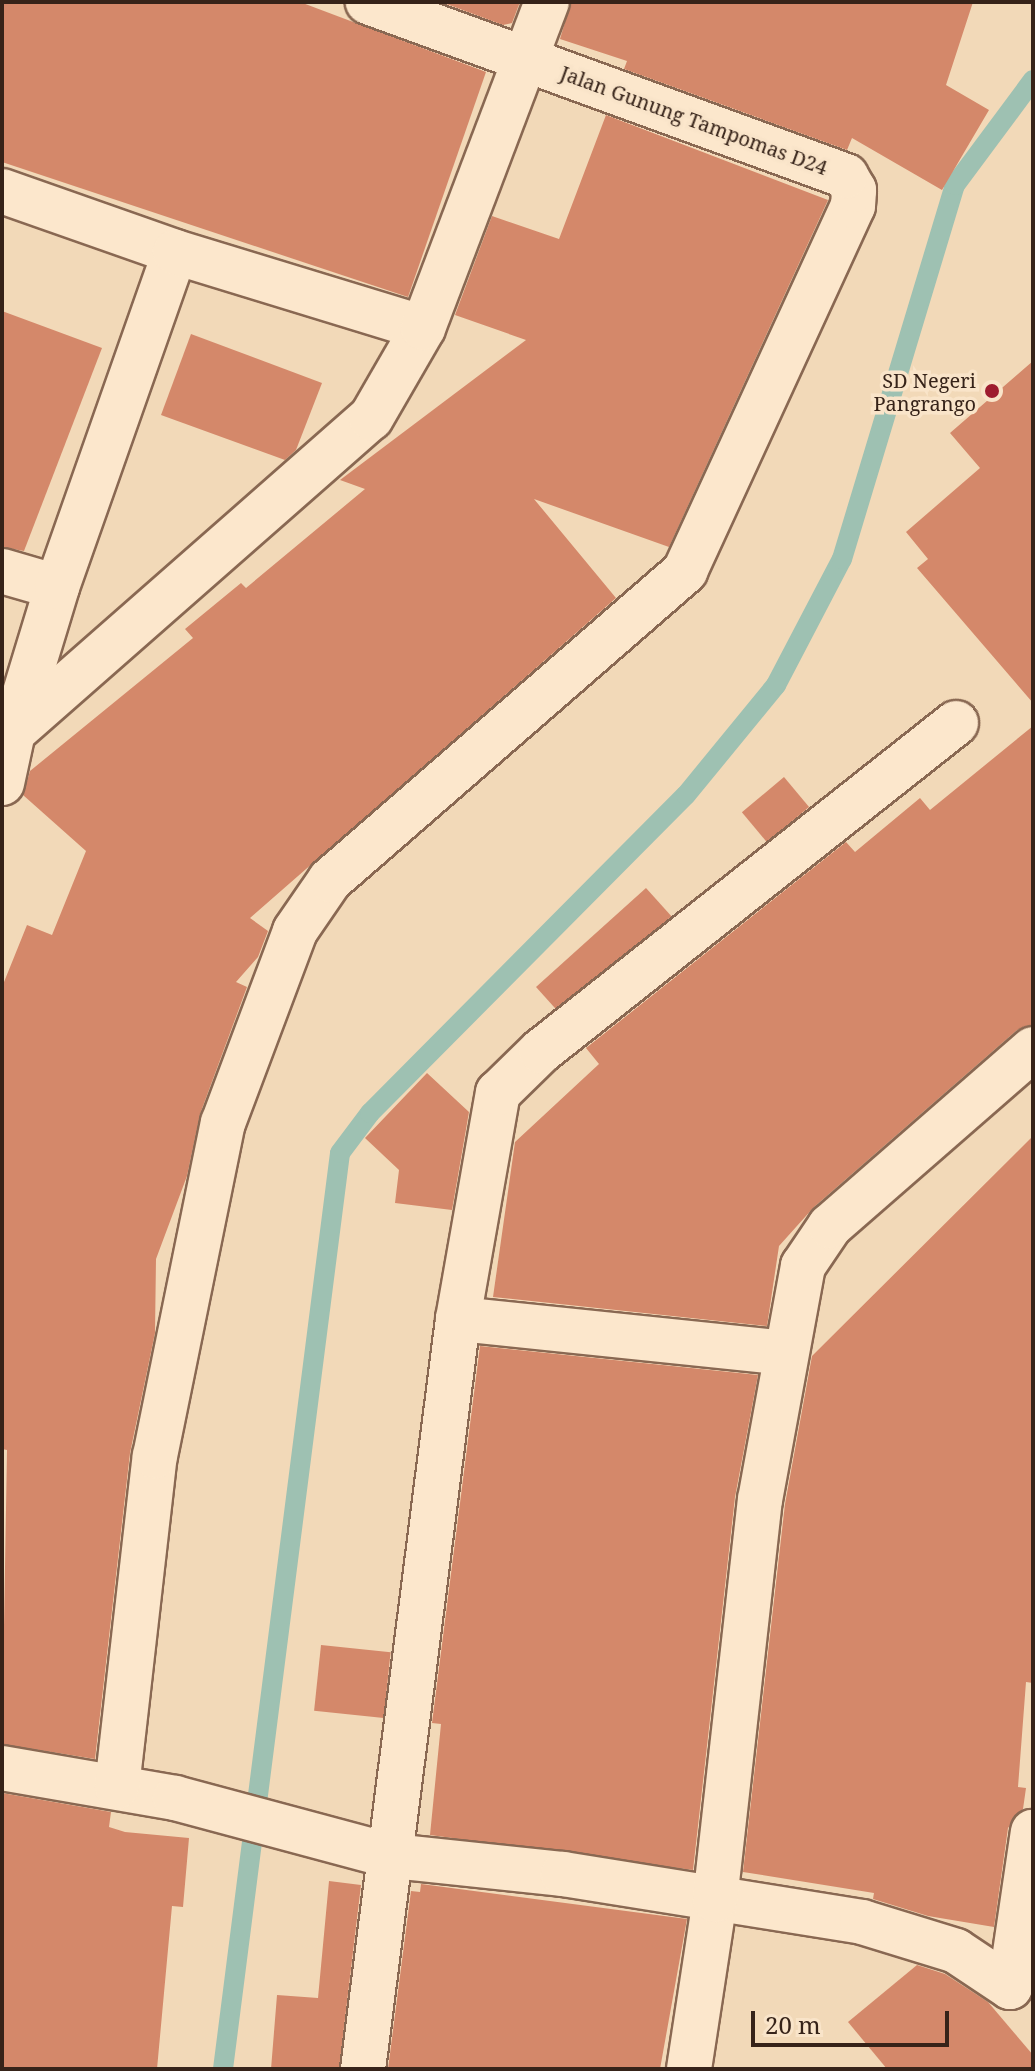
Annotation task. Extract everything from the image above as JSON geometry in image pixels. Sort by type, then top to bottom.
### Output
[{"type":"street","name":"Jalan Gunung Tampomas D24","points":[[117,1787],[155,1456],[223,1123],[295,931],[330,880],[685,571],[848,224],[854,190],[846,176],[598,87],[527,56],[368,2]]},
{"type":"street","points":[[13,732],[371,418],[423,328],[547,2]]},
{"type":"street","points":[[2,191],[175,252],[423,328]]},
{"type":"street","points":[[2,783],[13,732],[57,587],[175,252]]},
{"type":"street","points":[[2,571],[57,587]]},
{"type":"street","points":[[363,2069],[458,1319],[498,1093],[541,1051],[956,723]]},
{"type":"street","points":[[689,2069],[715,1900],[760,1500],[803,1266],[830,1226],[1033,1049]]},
{"type":"street","points":[[458,1319],[785,1353]]},
{"type":"street","points":[[2,1768],[117,1787],[275,1822],[392,1856],[563,1874],[905,1933],[956,1951],[1022,2000]]},
{"type":"street","points":[[1022,2000],[1033,1832]]},
{"type":"building","points":[[2,2],[300,2],[486,72],[408,297],[2,162]]},
{"type":"building","points":[[441,2],[520,2],[512,23],[503,25]]},
{"type":"building","points":[[571,2],[973,2],[946,85],[989,110],[942,190],[852,138],[847,150],[624,69],[627,61],[560,39]]},
{"type":"building","points":[[606,115],[828,200],[669,547],[534,499],[616,598],[250,918],[268,931],[258,957],[236,982],[247,987],[200,1114],[187,1176],[156,1259],[155,1333],[130,1453],[95,1759],[2,1744],[7,1450],[2,1449],[2,987],[27,925],[52,935],[86,851],[23,795],[30,771],[193,638],[185,629],[241,583],[246,588],[365,489],[340,480],[526,340],[455,315],[492,216],[559,239]]},
{"type":"building","points":[[2,311],[102,348],[24,551],[2,547]]},
{"type":"building","points":[[191,334],[322,383],[296,450],[285,460],[161,415]]},
{"type":"building","points":[[1033,361],[1033,703],[917,568],[928,559],[906,532],[980,468],[950,433]]},
{"type":"building","points":[[1033,726],[1033,1025],[1017,1030],[814,1207],[779,1246],[767,1326],[493,1297],[515,1142],[599,1064],[586,1048],[846,842],[855,852],[920,798],[930,810]]},
{"type":"building","points":[[784,777],[809,807],[767,842],[742,812]]},
{"type":"building","points":[[646,888],[671,916],[561,1015],[536,987]]},
{"type":"building","points":[[427,1073],[469,1112],[452,1210],[395,1203],[399,1170],[365,1138]]},
{"type":"building","points":[[1033,1136],[1033,1683],[1026,1682],[1018,1787],[1026,1788],[1023,1809],[1008,1828],[994,1927],[928,1916],[873,1899],[874,1893],[743,1872],[785,1504],[812,1356]]},
{"type":"building","points":[[480,1346],[758,1375],[735,1497],[693,1870],[430,1835],[441,1724],[432,1723]]},
{"type":"building","points":[[321,1645],[391,1652],[384,1718],[314,1711]]},
{"type":"building","points":[[2,1793],[111,1812],[109,1827],[125,1832],[189,1838],[183,1907],[172,1906],[157,2069],[2,2069]]},
{"type":"building","points":[[329,1881],[361,1885],[339,2069],[271,2069],[277,1995],[318,1998]]},
{"type":"building","points":[[421,1884],[687,1919],[660,2069],[388,2069],[411,1891],[420,1892]]},
{"type":"building","points":[[917,1965],[945,1974],[988,2002],[1033,2055],[1033,2069],[887,2069],[848,2022]]},
{"type":"waterway","points":[[223,2069],[340,1153],[370,1113],[686,795],[776,685],[842,559],[955,185],[1033,80]]},
{"type":"place","name":"SD Negeri Pangrango","points":[[992,391]]}]
